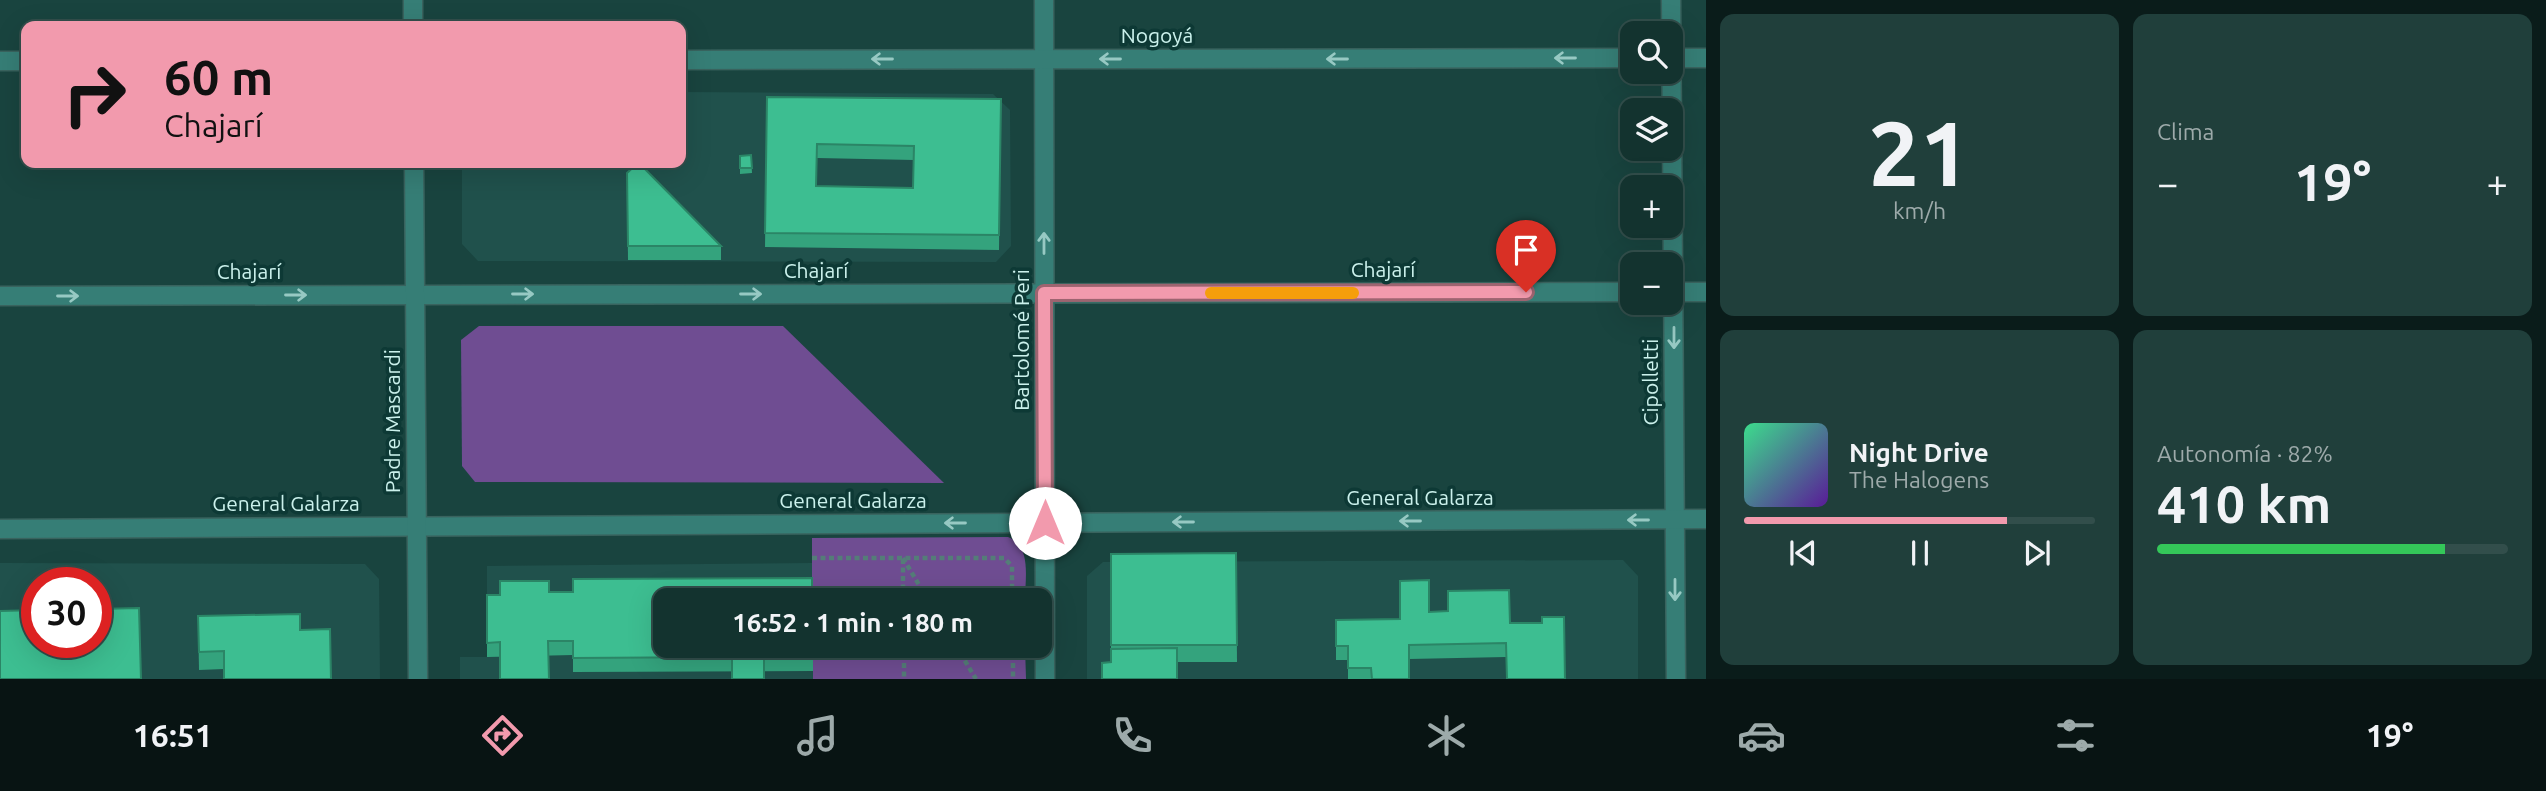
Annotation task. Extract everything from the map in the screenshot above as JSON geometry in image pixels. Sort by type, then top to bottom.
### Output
[{"type":"street","points":[[413,0],[413,21]]},
{"type":"street","name":"Bartolomé Peri","points":[[1044,0],[1045,679]]},
{"type":"street","name":"Cipolletti","points":[[1671,0],[1671,21]]},
{"type":"street","name":"Nogoyá","points":[[686,60],[1620,58]]},
{"type":"street","points":[[1683,58],[1706,58]]},
{"type":"street","points":[[0,61],[21,61]]},
{"type":"street","name":"Cipolletti","points":[[1671,84],[1672,252]]},
{"type":"street","name":"Padre Mascardi","points":[[414,168],[418,679]]},
{"type":"street","name":"Chajarí","points":[[0,296],[1620,292]]},
{"type":"street","points":[[1683,292],[1706,292]]},
{"type":"street","name":"Cipolletti","points":[[1672,315],[1676,679]]},
{"type":"street","name":"General Galarza","points":[[0,529],[1706,519]]},
{"type":"path","points":[[812,558],[1004,558],[1012,566],[1012,588]]},
{"type":"path","points":[[903,558],[903,588]]},
{"type":"path","points":[[903,558],[921,588]]},
{"type":"path","points":[[1012,566],[1018,562]]},
{"type":"path","points":[[904,658],[904,679]]},
{"type":"path","points":[[963,658],[976,679]]},
{"type":"path","points":[[1013,658],[1013,679]]},
{"type":"shaded area","points":[[686,92],[993,94],[1010,110],[1011,246],[996,262],[478,261],[462,244],[462,168],[686,168]]},
{"type":"shaded area","points":[[479,326],[783,326],[944,483],[475,482],[462,466],[461,340]]},
{"type":"shaded area","points":[[1008,537],[1016,541],[1024,555],[1025,588],[812,588],[812,538]]},
{"type":"shaded area","points":[[1623,560],[1638,576],[1638,679],[1087,679],[1087,576],[1103,562]]},
{"type":"shaded area","points":[[0,563],[365,564],[379,579],[380,679],[0,679]]},
{"type":"shaded area","points":[[812,563],[812,588],[653,588],[653,658],[813,658],[813,679],[460,679],[460,657],[487,657],[487,566]]},
{"type":"shaded area","points":[[813,658],[1025,658],[1026,679],[813,679]]},
{"type":"building","points":[[767,97],[1001,99],[999,235],[765,233]],"holes":[[[817,144],[914,146],[913,188],[816,186]]]},
{"type":"building","points":[[751,155],[752,168],[740,168],[740,156]]},
{"type":"building","points":[[632,168],[644,168],[721,246],[628,246],[627,173]]},
{"type":"building","points":[[1236,553],[1237,645],[1111,645],[1111,554]]},
{"type":"building","points":[[812,578],[812,588],[653,588],[653,657],[573,658],[573,641],[548,641],[549,679],[500,679],[500,642],[487,643],[487,595],[500,595],[500,581],[549,581],[549,592],[573,592],[573,579]]},
{"type":"building","points":[[1429,580],[1429,612],[1448,611],[1448,591],[1509,590],[1510,623],[1542,623],[1542,617],[1564,617],[1565,679],[1507,679],[1506,643],[1409,645],[1409,679],[1372,679],[1371,668],[1348,668],[1348,646],[1336,646],[1336,620],[1400,619],[1400,581]]},
{"type":"building","points":[[139,608],[141,679],[0,679],[0,611],[21,610],[21,658],[112,658],[112,609]]},
{"type":"building","points":[[300,614],[300,630],[330,629],[331,679],[224,679],[224,651],[199,652],[198,616]]},
{"type":"building","points":[[1177,648],[1177,679],[1102,679],[1102,663],[1111,662],[1111,649]]},
{"type":"building","points":[[732,658],[764,658],[764,679],[732,679]]},
{"type":"slow traffic","points":[[1211,293],[1353,293]]},
{"type":"route","points":[[1045,523],[1044,293],[1526,292]]}]
